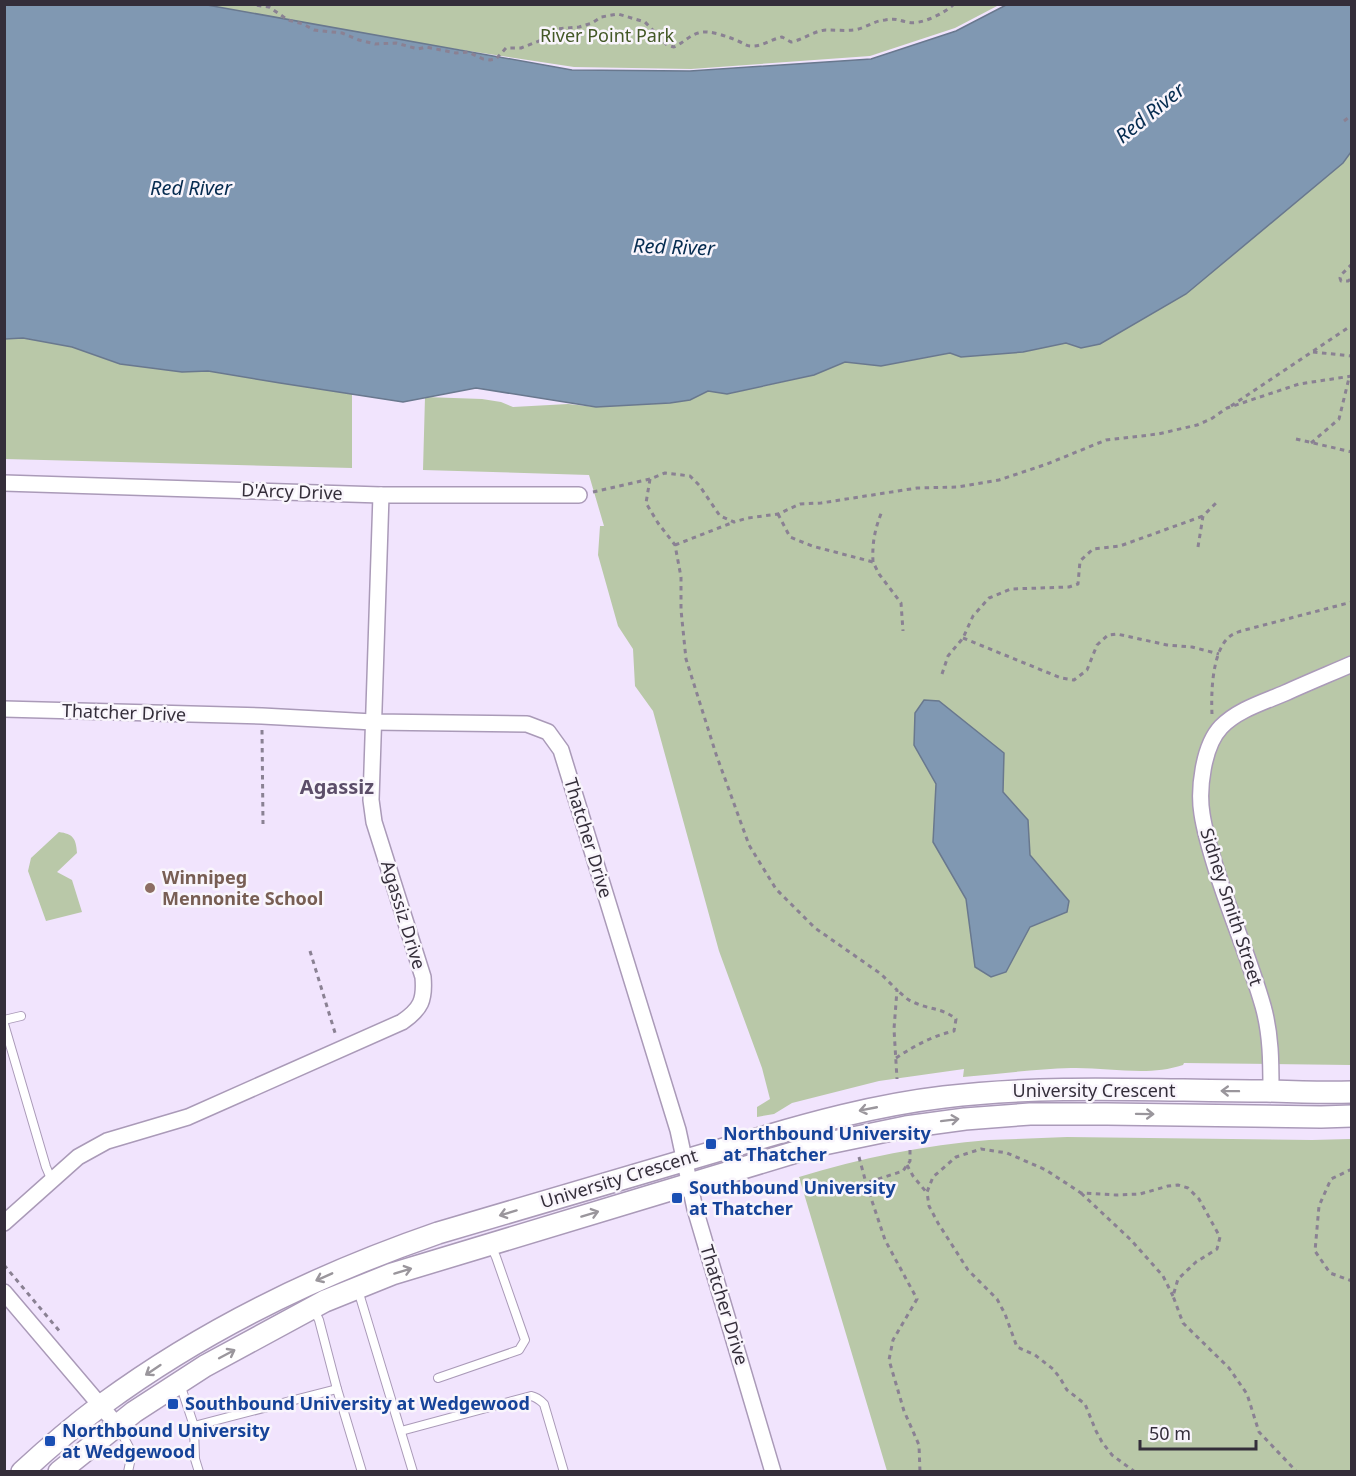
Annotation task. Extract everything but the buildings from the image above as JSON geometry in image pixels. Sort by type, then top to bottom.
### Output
[{"type":"main road","name":"University Crescent","points":[[22,1472],[101,1405],[166,1361],[245,1315],[298,1288],[438,1233],[685,1159],[846,1114],[920,1100],[987,1092],[1043,1089],[1352,1092]]},
{"type":"main road","name":"University Crescent","points":[[59,1472],[117,1425],[205,1366],[314,1308],[358,1288],[392,1274],[840,1140],[906,1127],[1005,1115],[1074,1113],[1352,1116]]},
{"type":"street","name":"D'Arcy Drive","points":[[4,483],[381,495],[579,495]]},
{"type":"street","name":"Agassiz Drive","points":[[4,1223],[78,1157],[107,1142],[188,1117],[402,1022],[420,1005],[424,991],[423,977],[374,822],[371,800],[381,495]]},
{"type":"street","points":[[1216,733],[1222,726],[1244,712],[1352,664]]},
{"type":"street","name":"Thatcher Drive","points":[[4,709],[262,716],[373,722],[527,724],[548,732],[561,750],[678,1130],[695,1209],[773,1472]]},
{"type":"street","name":"Sidney Smith Street","points":[[1216,733],[1211,742],[1204,770],[1202,814],[1216,867],[1263,1006],[1271,1051],[1271,1091]]},
{"type":"street","points":[[4,1292],[117,1425]]},
{"type":"lane","points":[[21,1016],[4,1022],[52,1181]]},
{"type":"lane","points":[[438,1378],[519,1350],[525,1340],[490,1244]]},
{"type":"lane","points":[[358,1288],[413,1472]]},
{"type":"lane","points":[[314,1308],[362,1472]]},
{"type":"lane","points":[[180,1382],[194,1426],[195,1459],[199,1472]]},
{"type":"lane","points":[[194,1426],[337,1389]]},
{"type":"lane","points":[[401,1431],[531,1396],[543,1404],[564,1472]]},
{"type":"lane","points":[[117,1425],[132,1453],[128,1472]]},
{"type":"lane","points":[[132,1453],[168,1451]]},
{"type":"path","points":[[248,4],[269,7],[288,20],[315,30],[342,33],[375,44],[396,43],[418,49],[426,47],[468,52],[490,60],[495,59],[506,48],[521,48],[544,39],[556,28],[579,27],[618,14],[645,22],[667,45],[674,47],[701,31],[716,33],[754,47],[773,38],[782,37],[791,42],[799,41],[817,32],[855,30],[876,21],[897,18],[908,23],[916,22],[946,12],[954,4]]},
{"type":"path","points":[[1344,121],[1351,118]]},
{"type":"path","points":[[1352,264],[1340,278],[1341,281],[1352,278]]},
{"type":"path","points":[[675,545],[734,522],[778,514],[800,504],[917,489],[958,487],[999,480],[1047,464],[1106,440],[1158,434],[1197,425],[1211,419],[1352,325]]},
{"type":"path","points":[[1311,352],[1352,356]]},
{"type":"path","points":[[1227,408],[1299,384],[1350,377],[1339,419],[1311,443]]},
{"type":"path","points":[[1296,439],[1352,452]]},
{"type":"path","points":[[579,495],[650,479],[664,473],[690,476],[720,516],[734,522]]},
{"type":"path","points":[[650,479],[646,503],[675,545],[681,577],[681,610],[686,659],[716,754],[749,845],[776,889],[815,927],[881,974],[911,1002],[946,1011],[956,1018],[954,1031],[917,1044],[896,1058]]},
{"type":"path","points":[[942,674],[948,656],[963,638],[973,616],[989,598],[1011,590],[1069,587],[1078,584],[1080,561],[1094,549],[1120,546],[1203,516],[1217,502]]},
{"type":"path","points":[[882,511],[874,533],[873,562],[879,574],[901,603],[903,631]]},
{"type":"path","points":[[778,514],[790,537],[812,546],[873,562]]},
{"type":"path","points":[[1198,547],[1203,516]]},
{"type":"path","points":[[1216,733],[1212,722],[1213,678],[1219,654],[1227,639],[1232,635],[1352,602]]},
{"type":"path","points":[[963,638],[1061,678],[1074,680],[1087,670],[1096,645],[1108,635],[1117,634],[1219,654]]},
{"type":"path","points":[[262,716],[263,824]]},
{"type":"path","points":[[310,951],[340,1049]]},
{"type":"path","points":[[897,990],[894,1029],[897,1079]]},
{"type":"path","points":[[1135,1472],[1112,1455],[1096,1431],[1085,1404],[1067,1390],[1053,1369],[1035,1355],[1017,1347],[997,1299],[968,1270],[938,1223],[929,1206],[928,1194],[933,1177],[956,1156],[981,1149],[1007,1154],[1046,1170],[1081,1193],[1131,1240],[1163,1276],[1183,1323],[1229,1368],[1247,1394],[1259,1432],[1297,1472]]},
{"type":"path","points":[[866,1183],[903,1171],[910,1161],[909,1150]]},
{"type":"path","points":[[859,1156],[885,1240],[917,1299],[893,1340],[889,1360],[904,1411],[919,1445],[920,1472]]},
{"type":"path","points":[[907,1165],[928,1194]]},
{"type":"path","points":[[1352,1169],[1330,1179],[1319,1206],[1316,1251],[1330,1273],[1352,1281]]},
{"type":"path","points":[[1081,1193],[1140,1194],[1178,1185],[1188,1188],[1199,1199],[1220,1237],[1217,1250],[1196,1262],[1178,1279],[1173,1296]]},
{"type":"path","points":[[4,1265],[62,1334]]},
{"type":"green space","name":"River Point Park","points":[[168,5],[999,5],[955,28],[870,56],[691,69],[574,67]]},
{"type":"green space","points":[[1351,152],[1351,1065],[1184,1063],[1169,1069],[1141,1071],[1071,1068],[963,1077],[964,1069],[879,1081],[792,1103],[774,1114],[757,1117],[757,1107],[770,1099],[762,1068],[719,951],[653,711],[635,686],[633,649],[618,626],[598,555],[600,526],[604,526],[589,475],[423,470],[425,397],[482,399],[501,402],[513,407],[568,404],[596,407],[670,403],[690,400],[708,391],[728,394],[814,375],[845,362],[881,366],[951,353],[961,357],[1023,352],[1066,343],[1081,348],[1343,163]]},
{"type":"green space","points":[[23,338],[72,347],[120,364],[182,372],[208,371],[352,394],[352,468],[5,459],[4,339]]},
{"type":"green space","points":[[59,832],[68,834],[76,844],[77,853],[57,872],[72,880],[82,912],[46,921],[28,871],[31,858]]},
{"type":"green space","points":[[1067,1137],[1351,1139],[1351,1471],[887,1471],[799,1177],[869,1158],[941,1145],[989,1140]]},
{"type":"water","name":"Red River","points":[[4,5],[207,5],[572,70],[690,71],[871,59],[956,31],[1006,5],[1351,5],[1351,152],[1343,163],[1186,294],[1100,344],[1081,348],[1066,343],[1023,352],[961,357],[950,353],[881,366],[845,362],[814,375],[727,394],[708,391],[690,400],[670,403],[596,407],[476,388],[403,402],[208,371],[182,372],[120,364],[72,347],[23,338],[5,339]]},
{"type":"water","points":[[924,700],[939,701],[1004,753],[1003,792],[1028,820],[1030,855],[1069,901],[1067,912],[1030,927],[1006,972],[991,977],[975,967],[966,899],[933,842],[936,784],[914,745],[915,713]]},
{"type":"place","name":"Winnipeg Mennonite School","points":[[150,888]]},
{"type":"place","name":"Northbound University at Thatcher","points":[[711,1144]]},
{"type":"place","name":"Southbound University at Thatcher","points":[[677,1198]]},
{"type":"place","name":"Southbound University at Wedgewood","points":[[173,1404]]},
{"type":"place","name":"Northbound University at Wedgewood","points":[[50,1441]]},
{"type":"district","name":"Agassiz","points":[[337,787]]}]
